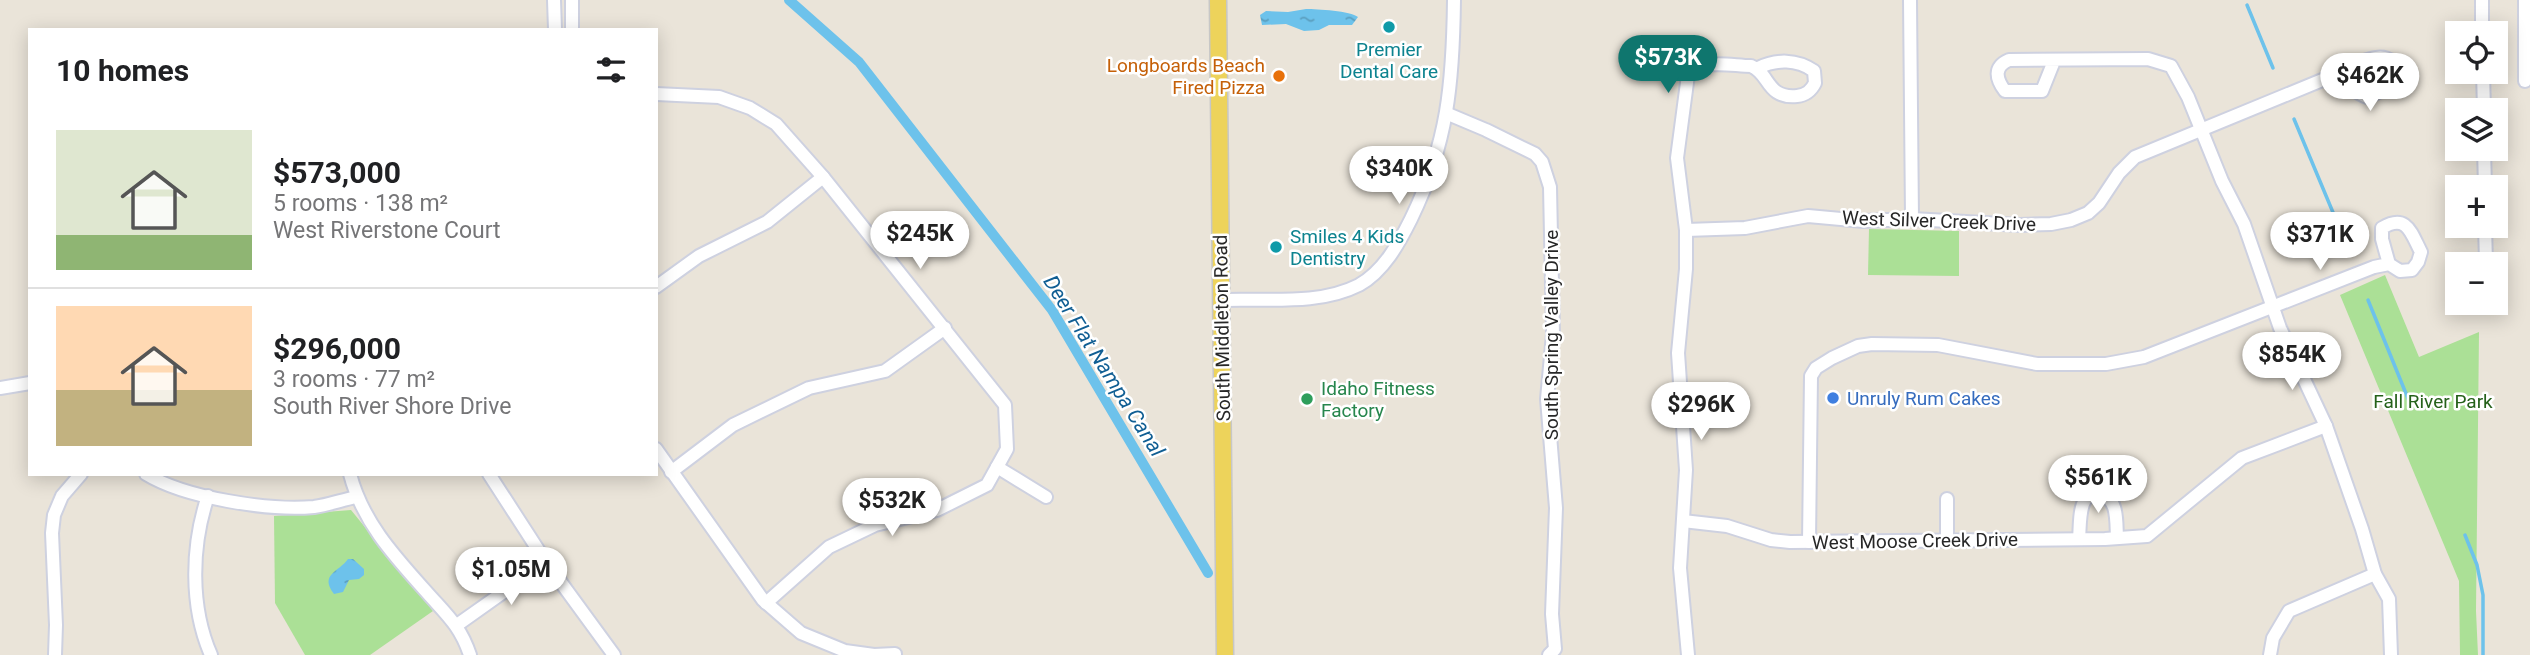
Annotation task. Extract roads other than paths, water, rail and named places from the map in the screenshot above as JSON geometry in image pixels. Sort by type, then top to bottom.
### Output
[{"type":"main road","name":"South Middleton Road","points":[[1218,0],[1225,655]]},
{"type":"street","points":[[554,0],[555,28]]},
{"type":"street","points":[[572,0],[572,28]]},
{"type":"street","points":[[1222,300],[1298,299],[1332,295],[1360,284],[1385,264],[1405,232],[1439,153],[1448,114],[1453,64],[1454,0]]},
{"type":"street","points":[[1910,0],[1912,219]]},
{"type":"street","points":[[2482,0],[2482,21]]},
{"type":"street","points":[[2525,0],[2525,81]]},
{"type":"street","name":"West Silver Creek Drive","points":[[1686,230],[1745,228],[1808,216],[1863,221],[1912,219],[2020,225],[2071,220],[2094,208],[2119,173],[2135,157],[2377,57],[2388,58],[2397,66],[2399,78],[2393,86],[2367,97],[2355,93],[2346,81],[2332,76]]},
{"type":"street","points":[[2054,61],[2148,59],[2171,66],[2244,224],[2273,307],[2326,426],[2375,573],[2389,599],[2391,655]]},
{"type":"street","points":[[1688,655],[1680,568],[1686,470],[1678,353],[1686,269],[1686,230],[1677,158],[1688,75],[1696,68],[1706,65],[1758,68]]},
{"type":"street","points":[[658,94],[719,97],[750,108],[776,124],[823,177],[1004,405],[1007,449],[987,485],[937,510],[875,525],[829,547],[766,603]]},
{"type":"street","name":"South Spring Valley Drive","points":[[1448,114],[1535,154],[1542,162],[1550,187],[1553,334],[1548,399],[1556,508],[1552,614],[1555,649],[1549,655]]},
{"type":"street","points":[[658,286],[698,256],[767,222],[823,177]]},
{"type":"street","points":[[1809,542],[1811,376],[1815,368],[1832,358],[1858,346],[1910,344],[1966,349],[2037,364],[2106,364],[2144,357],[2389,264]]},
{"type":"street","points":[[671,472],[733,425],[809,388],[885,371],[945,328]]},
{"type":"street","points":[[0,388],[28,383]]},
{"type":"street","name":"West Moose Creek Drive","points":[[1683,521],[1727,527],[1771,540],[1809,542],[2147,536],[2242,458],[2326,426]]},
{"type":"street","points":[[658,452],[766,603],[801,633],[845,651],[874,655],[895,654]]},
{"type":"street","points":[[997,467],[1046,497]]},
{"type":"street","points":[[55,655],[52,533],[54,515],[62,496],[79,476]]},
{"type":"street","points":[[152,476],[208,496],[270,506],[315,506],[356,497]]},
{"type":"street","points":[[351,476],[356,497],[378,537],[457,625],[470,655]]},
{"type":"street","points":[[490,476],[546,562],[614,655]]},
{"type":"street","points":[[2079,539],[2083,502],[2088,496],[2097,494],[2107,497],[2113,505],[2117,538]]},
{"type":"street","points":[[208,496],[196,543],[197,600],[202,636],[211,655]]},
{"type":"street","points":[[1947,499],[1947,540]]},
{"type":"street","points":[[457,625],[546,562]]},
{"type":"street","points":[[2270,655],[2273,638],[2289,611],[2375,573]]},
{"type":"water","points":[[1306,9],[1341,12],[1358,17],[1352,25],[1329,25],[1319,30],[1304,31],[1286,24],[1262,25],[1260,15],[1266,11]]},
{"type":"water","points":[[348,559],[353,559],[364,569],[364,575],[359,579],[349,580],[343,592],[334,594],[329,578]]},
{"type":"waterway","name":"Deer Flat Nampa Canal","points":[[789,0],[859,62],[1052,310],[1208,573]]},
{"type":"waterway","points":[[2247,5],[2273,68]]},
{"type":"waterway","points":[[2294,119],[2347,246]]},
{"type":"waterway","points":[[2368,300],[2409,401]]},
{"type":"waterway","points":[[2465,535],[2477,565],[2483,595],[2483,655]]},
{"type":"place","name":"Premier Dental Care","points":[[1389,27]]},
{"type":"place","name":"Longboards Beach Fired Pizza","points":[[1279,76]]},
{"type":"place","name":"Smiles 4 Kids Dentistry","points":[[1276,247]]},
{"type":"place","name":"Unruly Rum Cakes","points":[[1833,398]]},
{"type":"place","name":"Idaho Fitness Factory","points":[[1307,399]]},
{"type":"park label","name":"Fall River Park","points":[[2433,401]]}]
